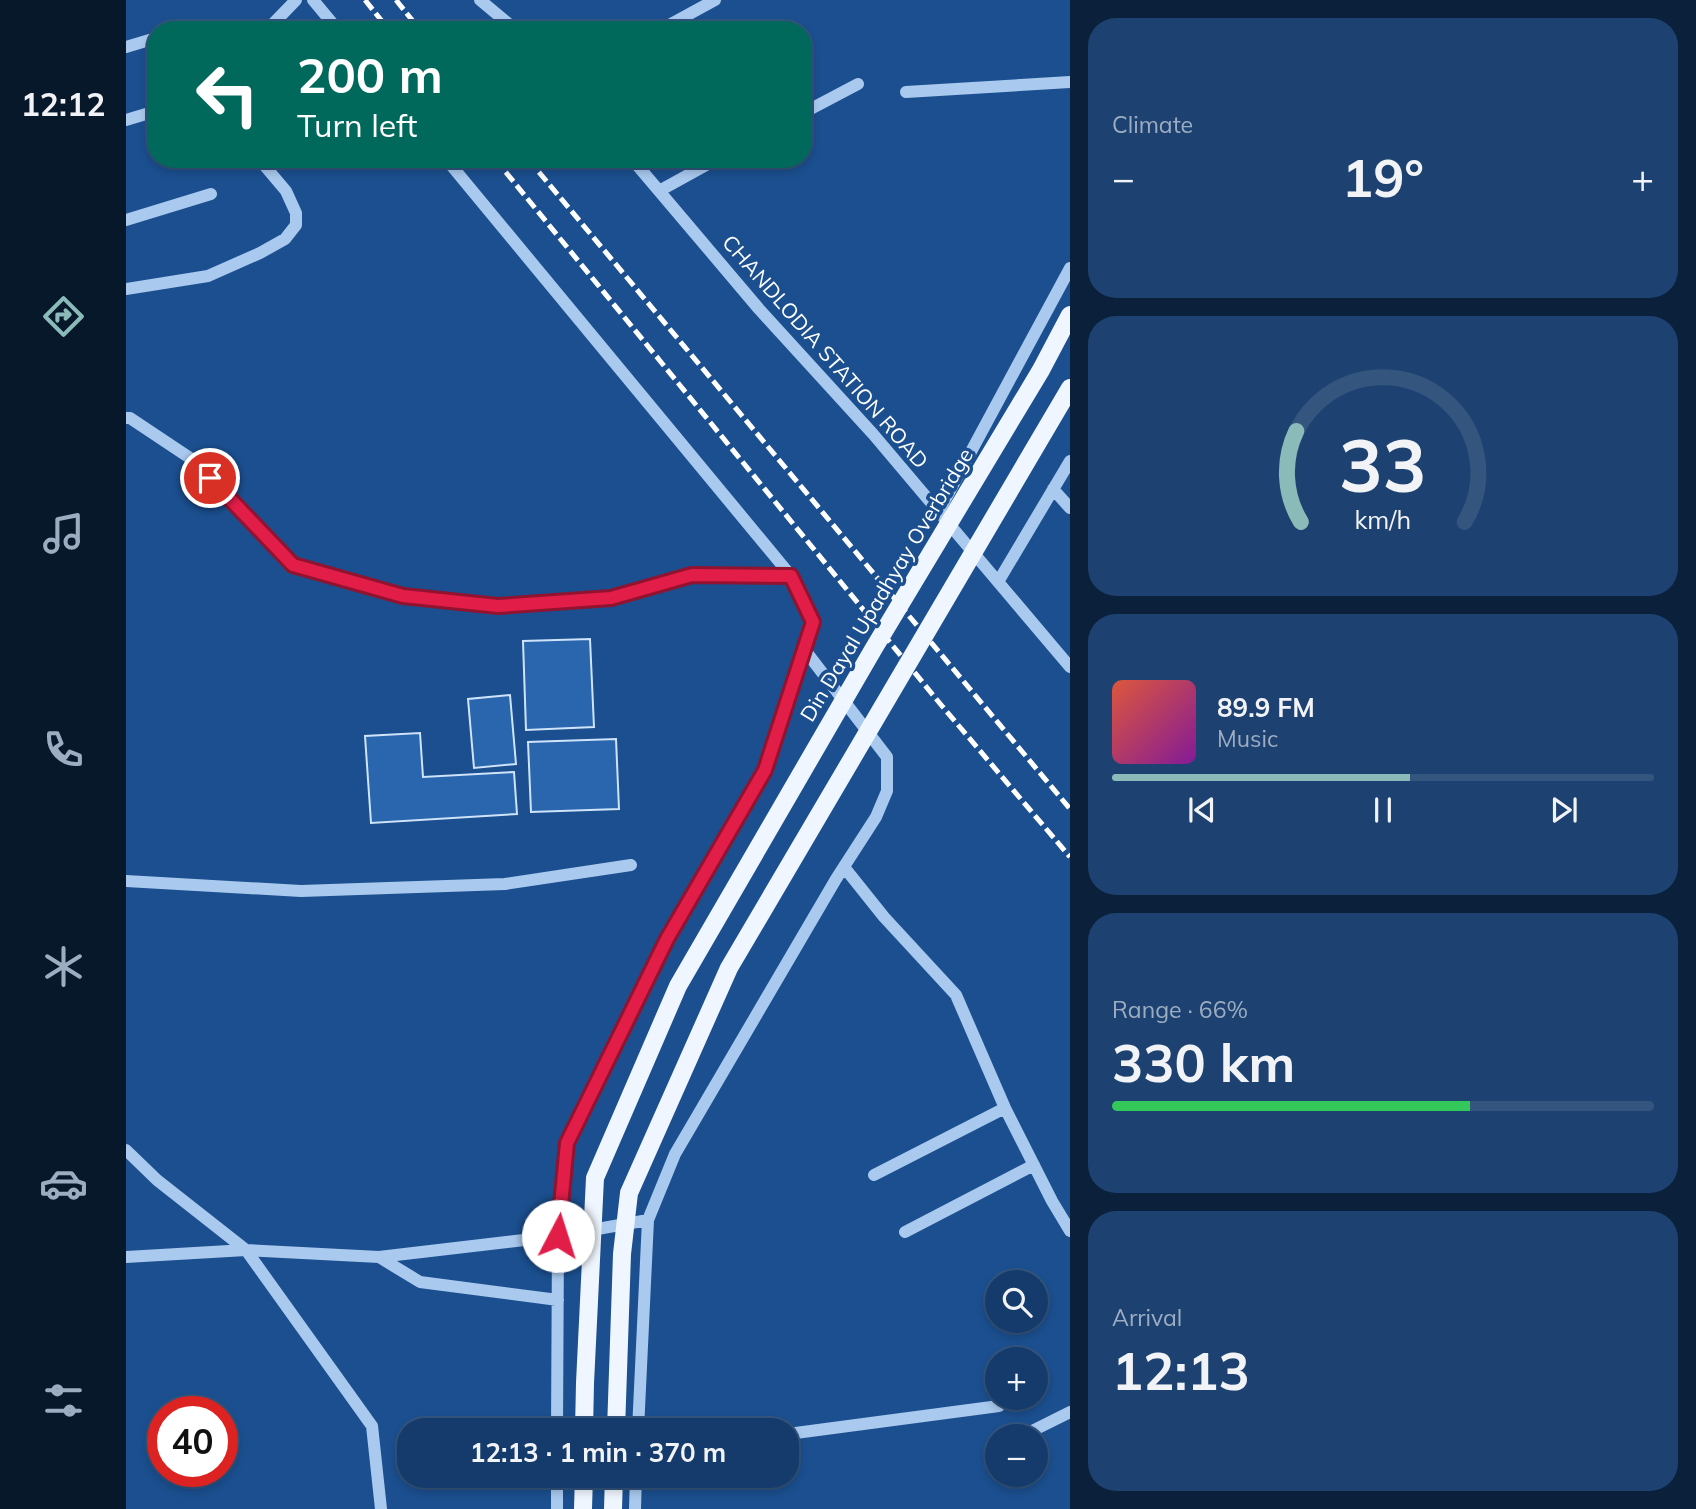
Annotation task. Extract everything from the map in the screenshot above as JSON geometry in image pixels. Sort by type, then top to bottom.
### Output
[{"type":"main road","name":"Din Dayal Upadhyay Overbridge","points":[[584,1418],[594,1178],[672,999],[874,648],[1041,370],[1069,315]]},
{"type":"main road","points":[[616,1418],[622,1254],[629,1192],[729,968],[1069,388]]},
{"type":"main road","points":[[583,1509],[584,1488]]},
{"type":"main road","points":[[613,1509],[614,1488]]},
{"type":"street","points":[[276,21],[296,0]]},
{"type":"street","points":[[313,0],[330,21]]},
{"type":"street","points":[[481,0],[506,21]]},
{"type":"street","points":[[676,21],[715,0]]},
{"type":"street","points":[[126,47],[147,41]]},
{"type":"street","points":[[906,92],[1069,82]]},
{"type":"street","points":[[812,108],[858,84]]},
{"type":"street","points":[[126,120],[147,114]]},
{"type":"street","points":[[126,289],[208,275],[285,239],[296,225],[296,213],[286,191],[267,168]]},
{"type":"street","points":[[453,168],[791,576],[813,622],[765,770],[667,939],[567,1143],[558,1236],[557,1418]]},
{"type":"street","name":"CHANDLODIA STATION ROAD","points":[[640,168],[758,309],[873,434],[1069,667]]},
{"type":"street","points":[[659,191],[701,168]]},
{"type":"street","points":[[126,220],[211,194]]},
{"type":"street","points":[[939,511],[1069,268]]},
{"type":"street","points":[[126,418],[193,460],[293,565],[403,596],[498,606],[611,598],[692,575],[791,576]]},
{"type":"street","points":[[998,582],[1069,461]]},
{"type":"street","points":[[1053,489],[1069,508]]},
{"type":"street","points":[[639,1418],[648,1220],[675,1154],[876,817],[887,790],[887,757],[804,649]]},
{"type":"street","points":[[126,881],[301,891],[505,884],[631,865]]},
{"type":"street","points":[[844,867],[884,917],[956,995],[1005,1108],[1069,1231]]},
{"type":"street","points":[[874,1175],[1005,1108]]},
{"type":"street","points":[[126,1150],[157,1180],[246,1250],[372,1426],[381,1509]]},
{"type":"street","points":[[905,1231],[1034,1165]]},
{"type":"street","points":[[126,1257],[246,1250],[379,1257],[558,1236],[648,1220]]},
{"type":"street","points":[[379,1257],[420,1282],[558,1300]]},
{"type":"street","points":[[799,1433],[985,1408]]},
{"type":"street","points":[[1045,1424],[1069,1412]]},
{"type":"street","points":[[557,1488],[557,1509]]},
{"type":"street","points":[[635,1509],[636,1488]]},
{"type":"building","points":[[590,639],[594,727],[526,730],[523,641]]},
{"type":"building","points":[[510,695],[516,764],[474,768],[468,699]]},
{"type":"building","points":[[420,733],[423,777],[514,772],[517,814],[371,823],[365,736]]},
{"type":"building","points":[[616,739],[619,809],[531,812],[528,742]]},
{"type":"railway","points":[[365,0],[382,21]]},
{"type":"railway","points":[[396,0],[413,21]]},
{"type":"railway","points":[[502,168],[942,706],[1070,857]]},
{"type":"railway","points":[[536,168],[1070,809]]},
{"type":"route","points":[[210,478],[293,565],[403,596],[498,606],[611,598],[692,575],[791,576],[813,622],[765,770],[667,939],[567,1143],[558,1236]]}]
